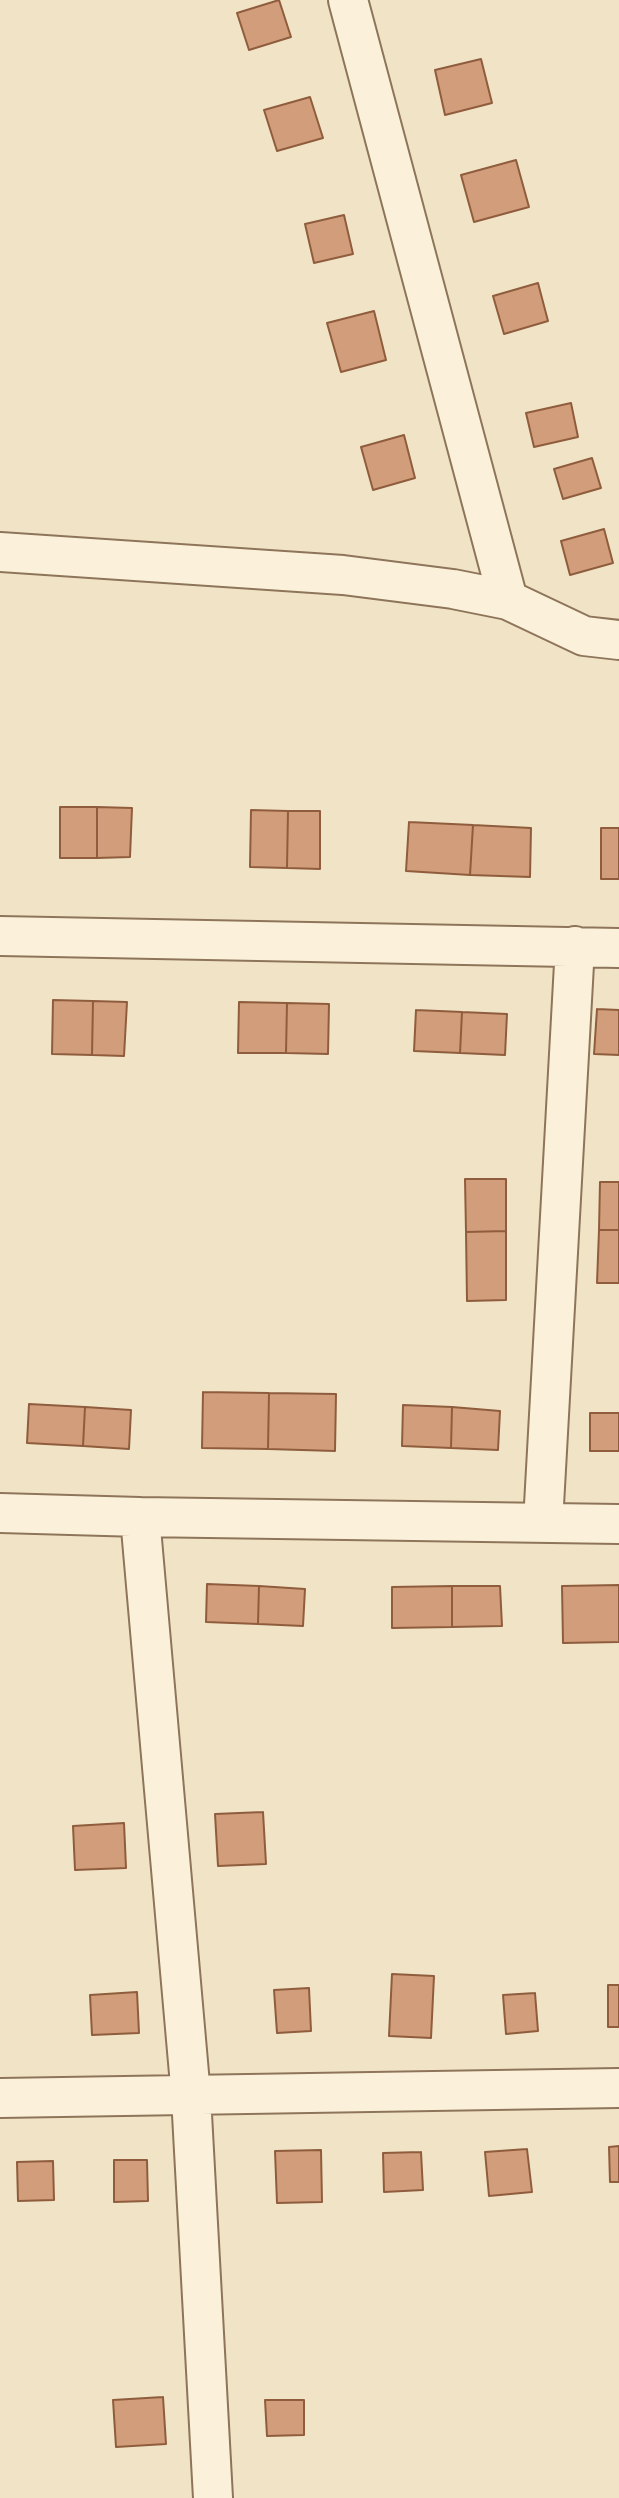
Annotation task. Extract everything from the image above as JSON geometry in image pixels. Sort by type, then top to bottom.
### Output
[{"type":"street","points":[[348,0],[508,600]]},
{"type":"street","points":[[0,552],[343,575],[453,589],[508,600],[584,636],[619,640]]},
{"type":"street","points":[[0,936],[619,947]]},
{"type":"street","points":[[543,1522],[575,946]]},
{"type":"street","points":[[0,1513],[619,1524]]},
{"type":"street","points":[[141,1517],[191,2096],[213,2498]]},
{"type":"street","points":[[0,2098],[619,2088]]},
{"type":"building","points":[[279,0],[291,37],[249,50],[237,13]]},
{"type":"building","points":[[481,59],[492,103],[445,115],[435,70]]},
{"type":"building","points":[[310,97],[323,138],[277,151],[264,110]]},
{"type":"building","points":[[516,160],[529,207],[474,222],[461,175]]},
{"type":"building","points":[[344,215],[353,254],[314,263],[305,224]]},
{"type":"building","points":[[538,283],[548,321],[504,334],[493,296]]},
{"type":"building","points":[[374,311],[386,360],[341,372],[327,323]]},
{"type":"building","points":[[571,403],[578,437],[534,447],[526,413]]},
{"type":"building","points":[[404,435],[415,478],[373,490],[361,447]]},
{"type":"building","points":[[592,458],[601,488],[563,499],[554,469]]},
{"type":"building","points":[[604,529],[613,563],[570,575],[561,541]]},
{"type":"building","points":[[60,807],[97,807],[97,858],[60,858]]},
{"type":"building","points":[[97,807],[132,808],[130,857],[97,858]]},
{"type":"building","points":[[251,810],[288,811],[287,868],[250,867]]},
{"type":"building","points":[[288,811],[320,811],[320,869],[287,868]]},
{"type":"building","points":[[409,822],[473,825],[470,875],[406,871]]},
{"type":"building","points":[[473,825],[531,828],[530,877],[470,875]]},
{"type":"building","points":[[601,828],[619,828],[619,879],[601,879]]},
{"type":"building","points":[[53,1000],[93,1001],[92,1055],[52,1054]]},
{"type":"building","points":[[93,1001],[127,1002],[124,1056],[92,1055]]},
{"type":"building","points":[[239,1002],[287,1003],[286,1053],[238,1053]]},
{"type":"building","points":[[287,1003],[329,1004],[328,1054],[286,1053]]},
{"type":"building","points":[[597,1009],[619,1010],[619,1055],[594,1054]]},
{"type":"building","points":[[416,1010],[462,1012],[460,1053],[414,1051]]},
{"type":"building","points":[[462,1012],[507,1014],[505,1055],[460,1053]]},
{"type":"building","points":[[465,1179],[506,1179],[506,1231],[466,1232]]},
{"type":"building","points":[[600,1182],[619,1182],[619,1230],[599,1230]]},
{"type":"building","points":[[599,1230],[619,1230],[619,1283],[597,1283]]},
{"type":"building","points":[[506,1231],[506,1300],[467,1301],[466,1232]]},
{"type":"building","points":[[203,1392],[269,1393],[268,1449],[202,1448]]},
{"type":"building","points":[[269,1393],[336,1394],[335,1451],[268,1449]]},
{"type":"building","points":[[29,1404],[85,1407],[83,1446],[27,1443]]},
{"type":"building","points":[[403,1405],[452,1407],[451,1448],[402,1446]]},
{"type":"building","points":[[85,1407],[131,1410],[129,1449],[83,1446]]},
{"type":"building","points":[[452,1407],[500,1411],[498,1450],[451,1448]]},
{"type":"building","points":[[590,1413],[619,1413],[619,1451],[590,1451]]},
{"type":"building","points":[[207,1584],[259,1586],[258,1624],[206,1622]]},
{"type":"building","points":[[619,1585],[619,1642],[563,1643],[562,1586]]},
{"type":"building","points":[[259,1586],[305,1589],[303,1626],[258,1624]]},
{"type":"building","points":[[452,1586],[500,1586],[502,1626],[452,1627]]},
{"type":"building","points":[[452,1586],[452,1627],[392,1628],[392,1587]]},
{"type":"building","points":[[263,1812],[266,1864],[218,1866],[215,1814]]},
{"type":"building","points":[[124,1823],[126,1868],[75,1870],[73,1826]]},
{"type":"building","points":[[392,1974],[434,1976],[431,2038],[389,2036]]},
{"type":"building","points":[[608,1985],[619,1985],[619,2027],[608,2027]]},
{"type":"building","points":[[309,1988],[311,2031],[277,2033],[274,1990]]},
{"type":"building","points":[[137,1992],[139,2033],[92,2035],[90,1995]]},
{"type":"building","points":[[535,1993],[538,2031],[506,2034],[503,1995]]},
{"type":"building","points":[[619,2146],[619,2182],[610,2182],[609,2147]]},
{"type":"building","points":[[527,2149],[532,2192],[489,2196],[485,2152]]},
{"type":"building","points":[[321,2150],[322,2202],[277,2203],[275,2151]]},
{"type":"building","points":[[421,2152],[423,2190],[384,2192],[383,2153]]},
{"type":"building","points":[[114,2160],[147,2160],[148,2201],[114,2202]]},
{"type":"building","points":[[53,2161],[54,2200],[18,2201],[17,2162]]},
{"type":"building","points":[[163,2397],[166,2444],[116,2447],[113,2400]]},
{"type":"building","points":[[265,2400],[304,2400],[304,2435],[267,2436]]}]
